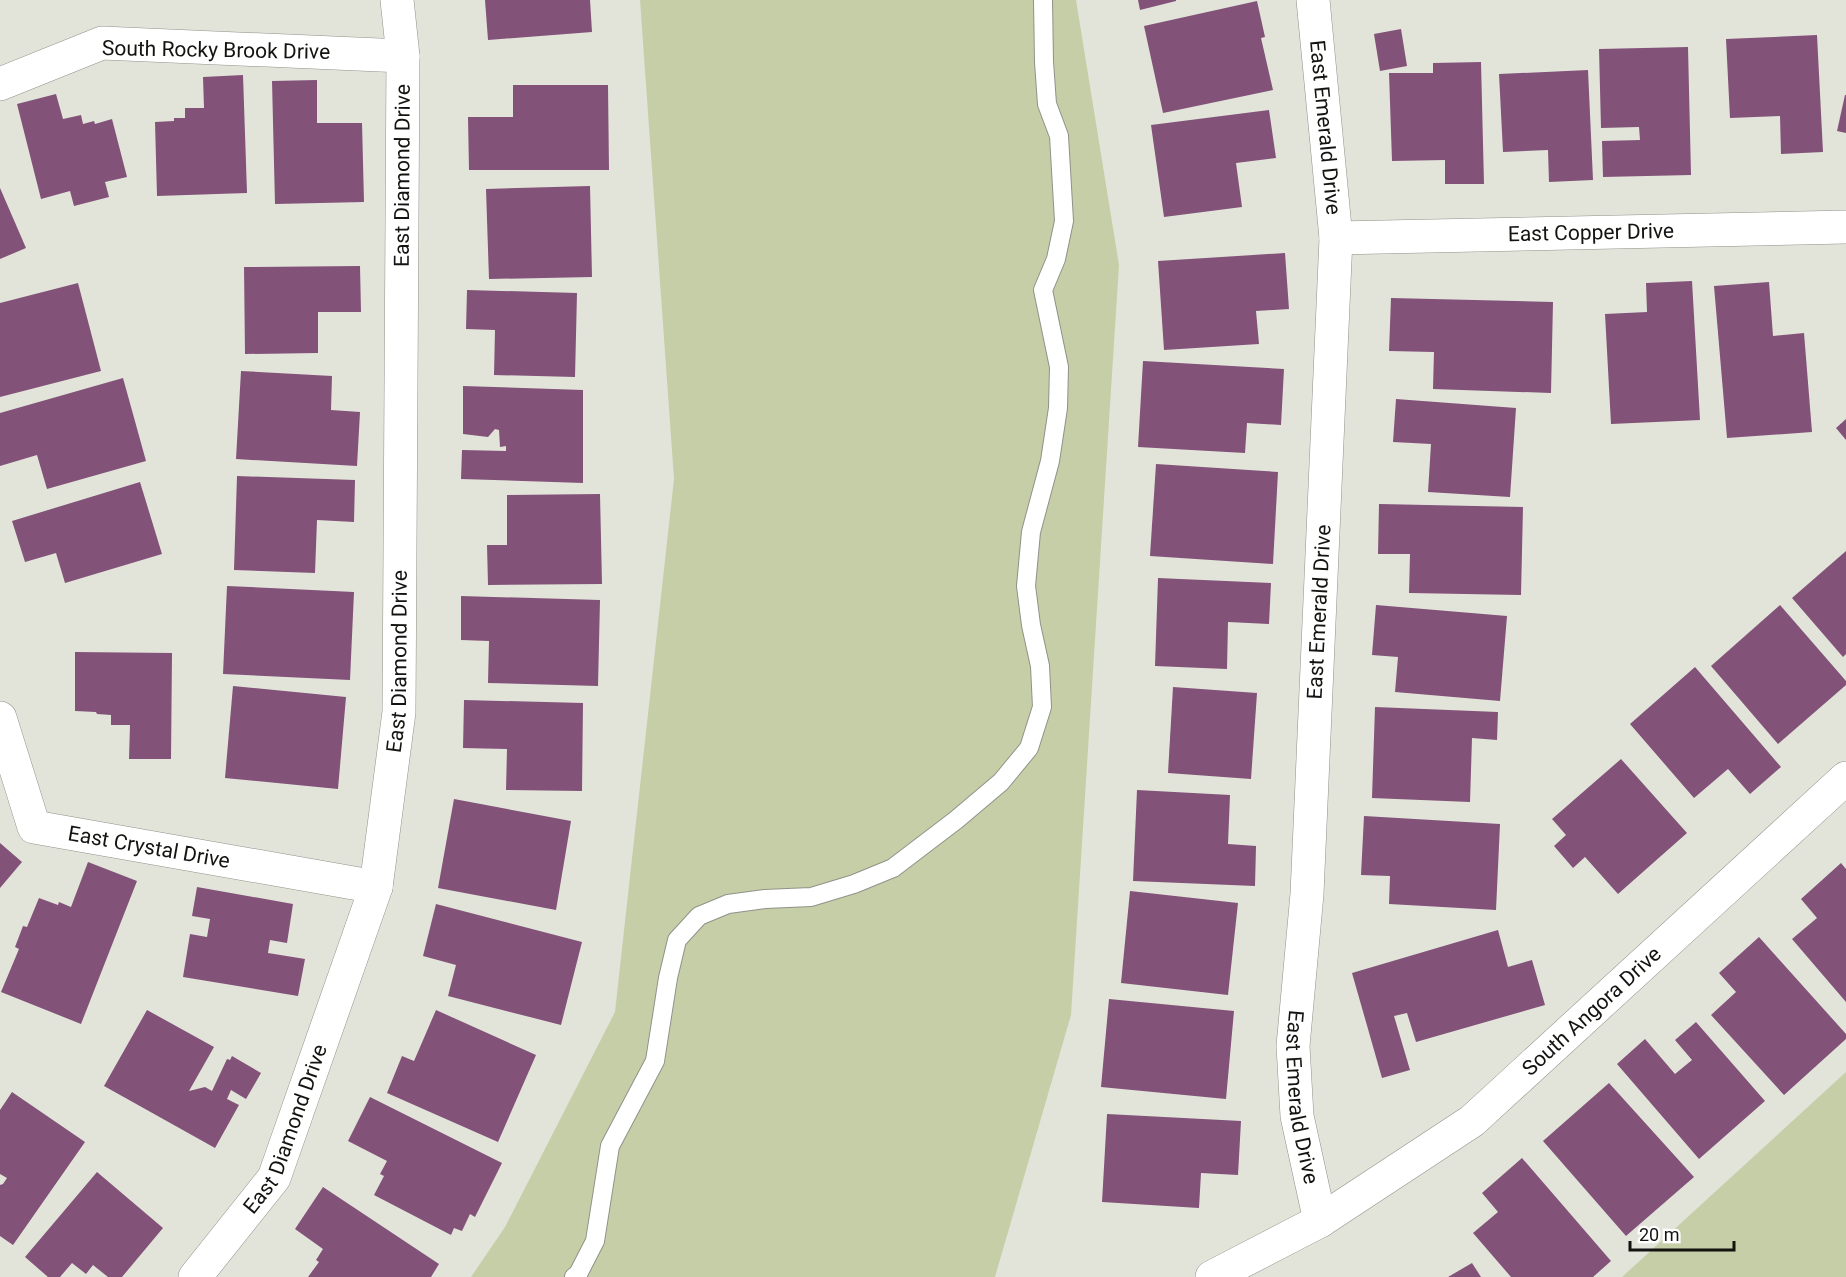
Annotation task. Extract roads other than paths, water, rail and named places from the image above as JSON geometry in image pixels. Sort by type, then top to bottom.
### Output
[{"type":"street","name":"East Diamond Drive","points":[[195,1277],[274,1178],[376,886],[399,712],[403,56],[397,0]]},
{"type":"street","name":"East Emerald Drive","points":[[1313,0],[1336,238],[1307,894],[1293,1046],[1296,1116],[1320,1221]]},
{"type":"street","name":"South Rocky Brook Drive","points":[[0,84],[102,43],[403,56]]},
{"type":"street","name":"East Copper Drive","points":[[1336,238],[1846,227]]},
{"type":"street","name":"East Crystal Drive","points":[[0,718],[34,827],[376,886]]},
{"type":"street","name":"South Angora Drive","points":[[1212,1277],[1320,1221],[1472,1121],[1846,778]]},
{"type":"lane","points":[[574,1277],[578,1274],[596,1241],[610,1146],[655,1061],[668,978],[677,940],[699,916],[728,904],[765,898],[811,897],[854,884],[893,868],[1001,782],[1029,748],[1042,707],[1040,666],[1031,625],[1026,585],[1031,532],[1050,460],[1058,408],[1059,367],[1043,290],[1056,259],[1064,221],[1059,136],[1047,104],[1043,0]]}]
